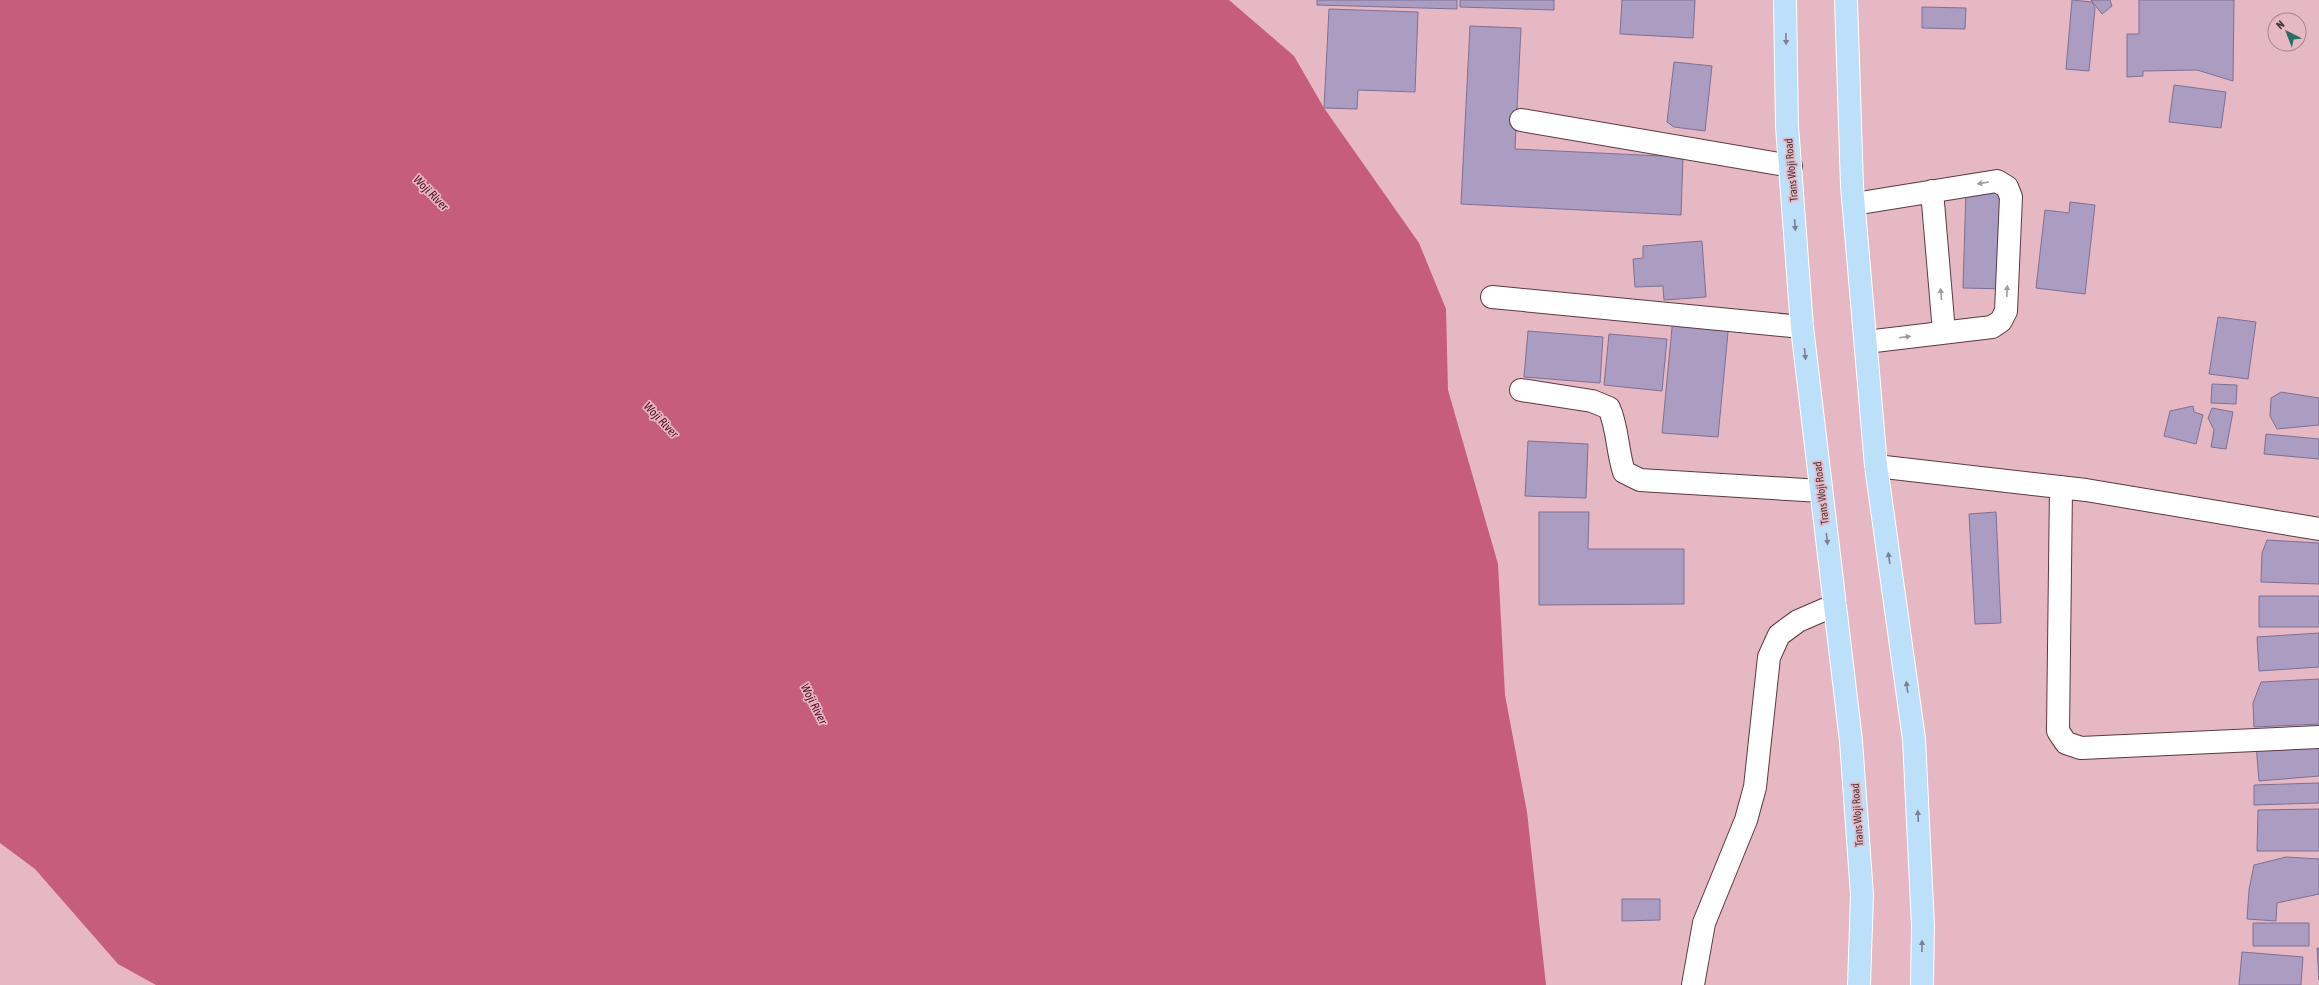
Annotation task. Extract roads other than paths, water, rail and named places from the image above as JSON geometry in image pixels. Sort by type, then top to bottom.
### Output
[{"type":"main road","name":"Trans Woji Road","points":[[1785,0],[1787,126],[1802,328],[1851,741],[1862,895],[1859,985]]},
{"type":"main road","points":[[1846,0],[1854,204],[1876,466],[1914,740],[1923,926],[1922,985]]},
{"type":"lane","points":[[1521,120],[1791,166]]},
{"type":"lane","points":[[1854,204],[1997,181],[2007,187],[2011,198],[2006,312],[2001,321],[1992,327],[1866,342]]},
{"type":"lane","points":[[1932,191],[1944,332]]},
{"type":"lane","points":[[1492,297],[1802,328]]},
{"type":"lane","points":[[1521,390],[1592,401],[1609,408],[1614,419],[1619,457],[1624,472],[1640,480],[1821,491]]},
{"type":"lane","points":[[1876,466],[2061,487],[2319,529]]},
{"type":"lane","points":[[2061,487],[2058,731],[2066,743],[2081,748],[2319,737]]},
{"type":"lane","points":[[1693,985],[1704,922],[1746,820],[1755,787],[1769,657],[1779,635],[1798,621],[1835,605]]},
{"type":"water","name":"Woji River","points":[[0,0],[1229,0],[1294,56],[1324,108],[1419,243],[1446,309],[1448,390],[1498,564],[1505,695],[1527,812],[1546,985],[156,985],[118,964],[35,869],[0,843]]}]
